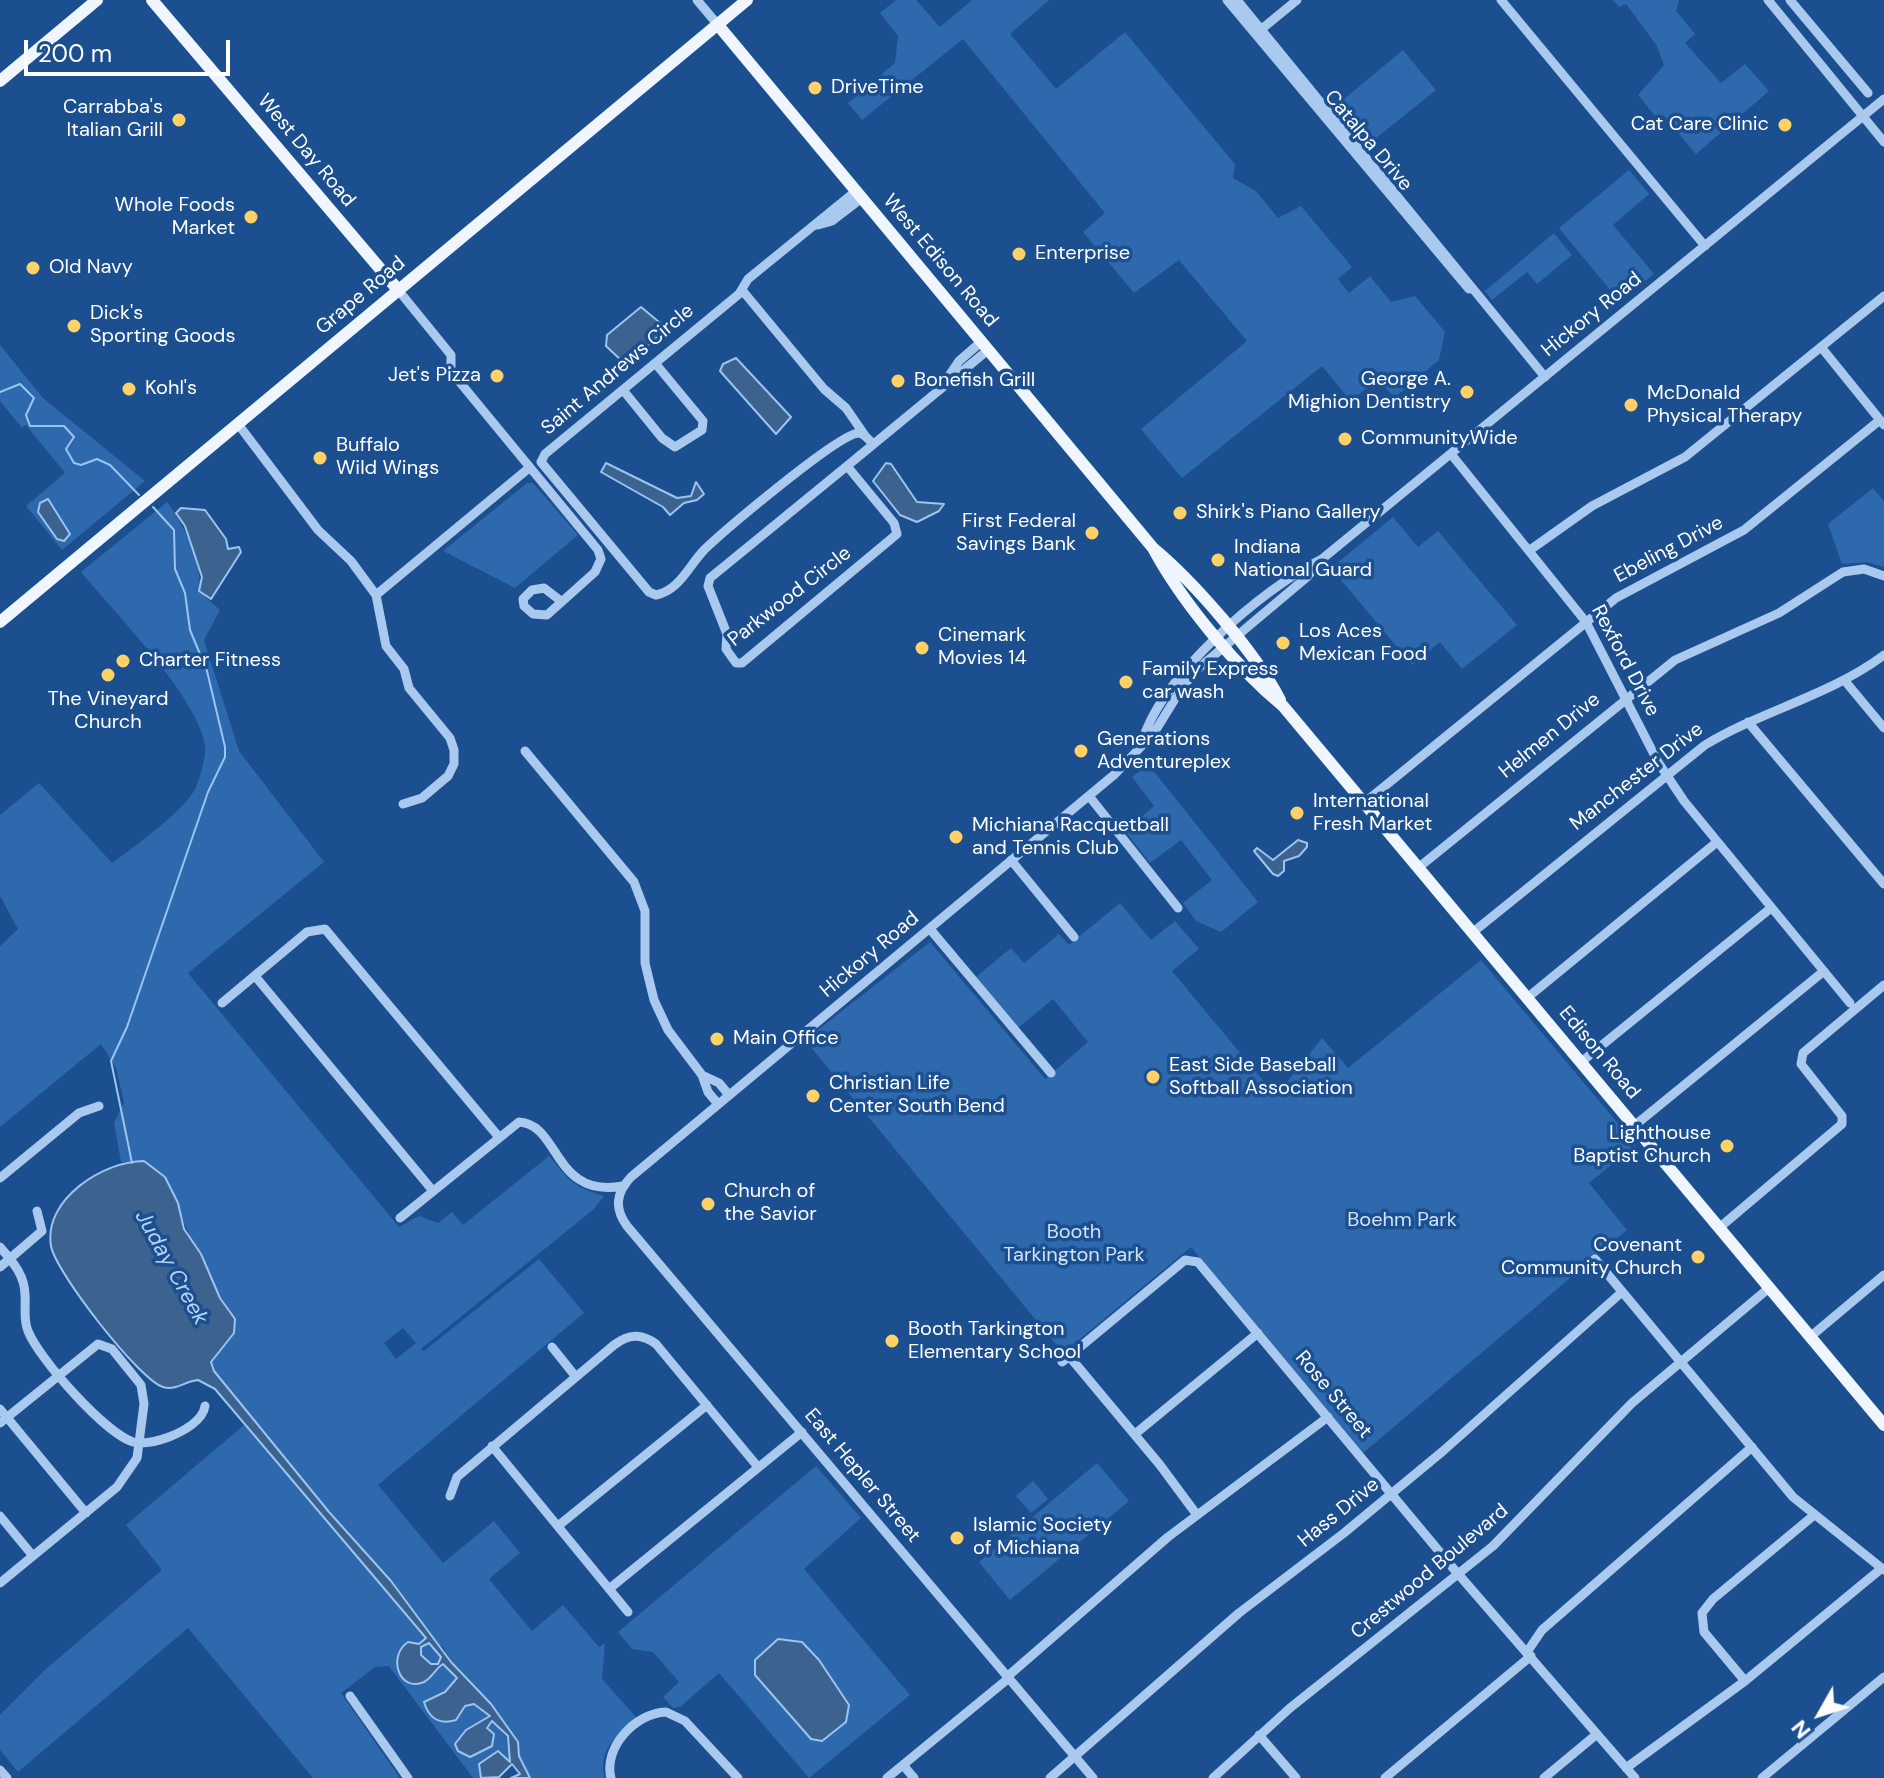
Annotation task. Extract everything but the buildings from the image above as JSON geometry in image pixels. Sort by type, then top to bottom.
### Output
[{"type":"main road","points":[[0,81],[97,0]]},
{"type":"main road","name":"West Day Road","points":[[152,0],[399,291]]},
{"type":"main road","name":"Grape Road","points":[[0,622],[747,0]]},
{"type":"main road","name":"West Edison Road","points":[[718,25],[1153,548],[1166,573],[1227,637]]},
{"type":"main road","name":"Edison Road","points":[[1227,637],[1260,686],[1283,706],[1884,1425]]},
{"type":"street","name":"West Edison Road","points":[[697,0],[718,25]]},
{"type":"street","name":"Catalpa Drive","points":[[1227,0],[1258,31]]},
{"type":"street","name":"Catalpa Drive","points":[[1237,0],[1258,31],[1459,279],[1483,302],[1545,377]]},
{"type":"street","points":[[1258,31],[1297,0]]},
{"type":"street","points":[[1501,0],[1705,246]]},
{"type":"street","points":[[1768,0],[1884,142]]},
{"type":"street","points":[[1790,0],[1868,93]]},
{"type":"street","name":"Hickory Road","points":[[621,1189],[718,1104],[1115,774],[1154,733],[1183,686],[1227,637],[1307,577],[1322,559],[1884,99]]},
{"type":"street","name":"Saint Andrews Circle","points":[[859,194],[811,227],[748,279],[742,290],[545,454],[541,462],[649,592],[656,595],[672,587],[702,552],[809,463],[855,434],[870,440]]},
{"type":"street","points":[[742,290],[824,389],[846,408],[870,440]]},
{"type":"street","points":[[399,291],[451,355],[451,368],[458,380],[591,541],[601,559],[595,572],[561,601]]},
{"type":"street","points":[[1530,550],[1592,506],[1685,457],[1884,296]]},
{"type":"street","name":"Parkwood Circle","points":[[847,466],[894,523],[897,534],[742,663],[736,663],[726,649],[727,634],[708,586],[710,578],[847,466],[870,440],[942,386],[959,361],[984,346]]},
{"type":"street","points":[[1821,347],[1882,422]]},
{"type":"street","points":[[623,390],[662,438],[675,447],[702,430],[703,421],[655,363]]},
{"type":"street","name":"Ebeling Drive","points":[[1364,803],[1631,588],[1744,530],[1882,422]]},
{"type":"street","points":[[238,424],[318,530],[351,561],[376,595],[386,646],[404,669],[409,688],[450,738],[454,764],[448,776],[422,798],[403,804]]},
{"type":"street","name":"Rexford Drive","points":[[1451,454],[1586,622],[1666,774],[1717,842],[1850,1003]]},
{"type":"street","points":[[376,595],[529,468]]},
{"type":"street","name":"Helmen Drive","points":[[1418,868],[1626,697],[1689,652],[1779,613],[1843,572],[1864,569],[1884,576]]},
{"type":"street","name":"Manchester Drive","points":[[1472,933],[1705,745],[1748,722],[1845,681],[1884,655]]},
{"type":"street","points":[[1845,681],[1884,728]]},
{"type":"street","points":[[1748,722],[1884,884]]},
{"type":"street","points":[[525,751],[634,882],[645,911],[645,963],[654,1000],[675,1041],[702,1075],[708,1092],[718,1104]]},
{"type":"street","points":[[1089,796],[1178,908]]},
{"type":"street","points":[[1527,998],[1717,842]]},
{"type":"street","points":[[1011,860],[1074,937]]},
{"type":"street","points":[[1580,1063],[1771,908]]},
{"type":"street","points":[[222,1003],[307,932],[323,928],[498,1136]]},
{"type":"street","points":[[930,929],[1051,1073]]},
{"type":"street","points":[[1634,1126],[1824,971]]},
{"type":"street","points":[[255,976],[433,1191]]},
{"type":"street","points":[[1719,1228],[1842,1124],[1842,1116],[1801,1064],[1803,1053],[1884,985]]},
{"type":"street","points":[[702,1075],[719,1083],[729,1095]]},
{"type":"street","points":[[0,1178],[84,1109],[99,1106]]},
{"type":"street","points":[[400,1218],[516,1123],[528,1123],[582,1183],[603,1189],[621,1189]]},
{"type":"street","name":"East Hepler Street","points":[[621,1189],[618,1206],[627,1226],[1093,1778]]},
{"type":"street","points":[[0,1267],[42,1231],[37,1211]]},
{"type":"street","points":[[0,1247],[24,1284],[25,1319],[29,1334],[106,1425],[140,1443],[181,1431],[203,1415],[205,1406]]},
{"type":"street","name":"Rose Street","points":[[1135,1434],[1065,1359],[1188,1259],[1198,1262],[1459,1575],[1635,1778]]},
{"type":"street","points":[[1595,1259],[1813,1516],[1883,1569],[1745,1681],[1626,1768]]},
{"type":"street","points":[[1810,1337],[1884,1275]]},
{"type":"street","name":"Crestwood Boulevard","points":[[1213,1778],[1259,1735],[1512,1529],[1613,1422],[1680,1361],[1769,1288]]},
{"type":"street","name":"Hass Drive","points":[[1050,1778],[1239,1613],[1392,1494],[1622,1292]]},
{"type":"street","points":[[450,1496],[457,1477],[492,1446],[619,1341],[640,1332],[656,1344],[758,1467]]},
{"type":"street","points":[[1197,1515],[1135,1434],[1258,1333]]},
{"type":"street","points":[[0,1583],[125,1478],[140,1443],[144,1393],[136,1376],[112,1349],[93,1346],[4,1420]]},
{"type":"street","points":[[552,1347],[576,1377]]},
{"type":"street","points":[[558,1526],[707,1405]]},
{"type":"street","points":[[0,1409],[4,1420],[86,1513]]},
{"type":"street","points":[[887,1778],[1197,1515],[1328,1417]]},
{"type":"street","points":[[609,1589],[802,1432]]},
{"type":"street","points":[[492,1446],[628,1612]]},
{"type":"street","points":[[1385,1778],[1529,1654],[1542,1630],[1752,1447]]},
{"type":"street","points":[[0,1516],[33,1556]]},
{"type":"street","points":[[1745,1681],[1704,1632],[1702,1613],[1713,1599],[1813,1516]]},
{"type":"street","points":[[1762,1778],[1884,1677]]},
{"type":"street","points":[[350,1696],[408,1778]]},
{"type":"street","points":[[611,1778],[611,1751],[639,1723],[658,1712],[679,1716],[738,1778]]},
{"type":"street","points":[[1544,1778],[1597,1734]]},
{"type":"street","points":[[1259,1735],[1296,1778]]},
{"type":"street","points":[[903,1765],[914,1778]]},
{"type":"street","points":[[0,1770],[7,1778]]},
{"type":"green space","points":[[896,0],[916,0],[940,27],[972,0],[1049,0],[1010,34],[1056,89],[1125,32],[1235,164],[1233,178],[1256,191],[1278,218],[1301,206],[1352,267],[1338,279],[1349,293],[1370,276],[1391,302],[1415,296],[1445,332],[1439,360],[1394,398],[1378,378],[1351,401],[1322,366],[1182,478],[1141,429],[1247,341],[1179,260],[1134,293],[1083,232],[1105,213],[963,39],[862,120],[848,103],[895,63],[898,36],[880,13]]},
{"type":"green space","points":[[1613,0],[1679,0],[1676,11],[1695,34],[1685,43],[1721,83],[1745,64],[1769,91],[1696,154],[1663,115],[1656,117],[1638,95],[1664,65],[1657,46],[1626,4],[1619,7]]},
{"type":"green space","points":[[1403,50],[1436,90],[1365,147],[1333,108]]},
{"type":"green space","points":[[1629,170],[1649,194],[1613,225],[1654,274],[1620,302],[1559,228]]},
{"type":"green space","points":[[1554,233],[1572,255],[1537,284],[1527,272],[1492,300],[1485,291]]},
{"type":"green space","points":[[0,345],[43,398],[145,481],[62,550],[26,506],[65,473],[26,425],[22,428],[0,401]]},
{"type":"green space","points":[[527,483],[533,483],[578,535],[515,588],[443,551]]},
{"type":"green space","points":[[1873,488],[1884,501],[1884,567],[1867,562],[1842,564],[1828,524]]},
{"type":"green space","points":[[167,502],[195,558],[199,591],[220,610],[204,640],[239,751],[324,862],[188,973],[399,1227],[419,1216],[438,1223],[452,1212],[463,1225],[549,1156],[573,1182],[604,1196],[594,1209],[421,1349],[424,1351],[539,1259],[584,1313],[378,1485],[443,1563],[494,1521],[520,1553],[489,1579],[532,1631],[563,1605],[599,1647],[605,1643],[602,1679],[637,1718],[606,1751],[605,1778],[530,1778],[519,1756],[518,1742],[491,1704],[451,1662],[443,1647],[426,1638],[419,1644],[408,1642],[432,1675],[443,1664],[458,1678],[446,1692],[430,1698],[450,1722],[456,1720],[465,1706],[474,1704],[490,1716],[466,1730],[471,1757],[492,1746],[487,1728],[492,1721],[511,1742],[510,1762],[499,1751],[479,1764],[481,1778],[473,1778],[389,1666],[375,1667],[341,1693],[400,1778],[313,1778],[188,1628],[18,1772],[0,1750],[0,1715],[47,1668],[162,1570],[126,1525],[244,1425],[283,1471],[290,1465],[214,1371],[211,1363],[234,1333],[229,1310],[203,1267],[183,1220],[144,1161],[121,1162],[114,1123],[124,1102],[116,1068],[101,1044],[0,1127],[0,946],[18,929],[0,896],[0,815],[39,783],[112,863],[157,829],[188,799],[198,782],[205,754],[199,725],[171,679],[81,572]],"holes":[[[403,1328],[416,1343],[396,1359],[384,1343]]]},
{"type":"green space","points":[[1393,517],[1418,547],[1438,531],[1517,625],[1462,669],[1440,642],[1412,665],[1331,568]]},
{"type":"green space","points":[[1144,768],[1152,769],[1258,902],[1221,932],[1196,921],[1183,903],[1212,880],[1181,840],[1150,863],[1125,831],[1154,806],[1132,777]]},
{"type":"green space","points":[[1120,903],[1151,940],[1175,921],[1199,949],[1172,971],[1276,1096],[1322,1038],[1348,1068],[1481,960],[1636,1145],[1589,1183],[1627,1230],[1363,1453],[1191,1247],[1063,1353],[805,1040],[930,942],[1045,1079],[1088,1042],[1053,999],[1018,1028],[976,977],[1011,948],[1024,963],[1059,934],[1069,945]]},
{"type":"green space","points":[[1097,1463],[1129,1501],[1010,1600],[979,1562]]},
{"type":"green space","points":[[816,1466],[861,1518],[804,1569],[910,1695],[809,1778],[719,1673],[680,1707],[673,1708],[663,1697],[679,1682],[653,1652],[632,1649],[618,1632]]},
{"type":"green space","points":[[1033,1481],[1048,1499],[1031,1513],[1016,1496]]},
{"type":"green space","points":[[429,1643],[441,1657],[438,1664],[431,1664],[421,1655],[421,1647]]},
{"type":"water","points":[[641,307],[665,327],[688,309],[630,362],[624,363],[606,346],[607,335]]},
{"type":"water","points":[[736,358],[791,417],[776,434],[720,371],[723,364]]},
{"type":"water","points":[[606,463],[677,498],[691,496],[696,482],[704,494],[697,500],[684,503],[670,515],[663,507],[601,472]]},
{"type":"water","points":[[886,463],[891,464],[917,502],[944,504],[939,511],[917,522],[900,515],[873,481]]},
{"type":"water","points":[[48,499],[70,534],[64,541],[57,539],[38,512],[40,503]]},
{"type":"water","points":[[181,508],[205,510],[226,539],[228,549],[239,547],[241,552],[211,599],[199,591],[202,577],[185,526],[176,513]]},
{"type":"water","points":[[1298,840],[1307,843],[1307,847],[1299,856],[1284,861],[1284,871],[1278,876],[1254,851],[1257,848],[1273,860]]},
{"type":"water","points":[[144,1161],[165,1177],[178,1203],[184,1229],[201,1254],[220,1298],[235,1319],[234,1333],[211,1362],[214,1371],[329,1512],[391,1581],[451,1662],[491,1704],[518,1742],[519,1756],[530,1778],[511,1778],[520,1774],[512,1764],[499,1777],[481,1778],[479,1764],[498,1751],[510,1762],[508,1736],[492,1721],[487,1728],[494,1734],[492,1746],[470,1757],[458,1751],[455,1744],[466,1730],[490,1716],[474,1704],[465,1706],[456,1720],[440,1721],[429,1713],[424,1702],[445,1692],[457,1678],[443,1664],[424,1682],[415,1684],[402,1678],[397,1664],[402,1648],[408,1642],[419,1644],[426,1638],[215,1389],[198,1380],[168,1388],[151,1380],[118,1346],[67,1278],[51,1246],[51,1229],[57,1213],[66,1198],[80,1186],[111,1168]],"holes":[[[429,1643],[441,1657],[438,1664],[431,1664],[421,1655],[421,1647]]]},
{"type":"water","points":[[778,1639],[802,1642],[819,1660],[849,1705],[846,1722],[822,1741],[811,1739],[755,1675],[755,1660]]},
{"type":"waterway","name":"Juday Creek","points":[[0,392],[20,384],[34,398],[26,415],[30,426],[64,426],[74,437],[66,449],[74,463],[81,465],[97,459],[110,465],[139,495]]},
{"type":"waterway","name":"Juday Creek","points":[[132,1163],[111,1061],[127,1027],[208,792],[225,757],[207,671],[190,630],[185,593],[175,569],[174,530],[153,507]]},
{"type":"place","name":"DriveTime","points":[[815,88]]},
{"type":"place","name":"Carrabba's Italian Grill","points":[[179,120]]},
{"type":"place","name":"Cat Care Clinic","points":[[1785,125]]},
{"type":"place","name":"Whole Foods Market","points":[[251,217]]},
{"type":"place","name":"Enterprise","points":[[1019,254]]},
{"type":"place","name":"Old Navy","points":[[33,268]]},
{"type":"place","name":"Dick's Sporting Goods","points":[[74,326]]},
{"type":"place","name":"Jet's Pizza","points":[[497,376]]},
{"type":"place","name":"Bonefish Grill","points":[[898,381]]},
{"type":"place","name":"Kohl's","points":[[129,389]]},
{"type":"place","name":"George A. Mighion Dentistry","points":[[1467,392]]},
{"type":"place","name":"McDonald Physical Therapy","points":[[1631,405]]},
{"type":"place","name":"CommunityWide","points":[[1345,439]]},
{"type":"place","name":"Buffalo Wild Wings","points":[[320,458]]},
{"type":"place","name":"Shirk's Piano Gallery","points":[[1180,513]]},
{"type":"place","name":"First Federal Savings Bank","points":[[1092,533]]},
{"type":"place","name":"Indiana National Guard","points":[[1218,560]]},
{"type":"place","name":"Los Aces Mexican Food","points":[[1283,643]]},
{"type":"place","name":"Cinemark Movies 14","points":[[922,648]]},
{"type":"place","name":"Charter Fitness","points":[[123,661]]},
{"type":"place","name":"The Vineyard Church","points":[[108,675]]},
{"type":"place","name":"Family Express car wash","points":[[1126,682]]},
{"type":"place","name":"Generations Adventureplex","points":[[1081,751]]},
{"type":"place","name":"International Fresh Market","points":[[1297,813]]},
{"type":"place","name":"Michiana Racquetball and Tennis Club","points":[[956,837]]},
{"type":"place","name":"Main Office","points":[[717,1039]]},
{"type":"place","name":"East Side Baseball Softball Association","points":[[1153,1077]]},
{"type":"place","name":"Christian Life Center South Bend","points":[[813,1096]]},
{"type":"place","name":"Lighthouse Baptist Church","points":[[1727,1146]]},
{"type":"place","name":"Church of the Savior","points":[[708,1204]]},
{"type":"place","name":"Covenant Community Church","points":[[1698,1257]]},
{"type":"place","name":"Booth Tarkington Elementary School","points":[[892,1341]]},
{"type":"place","name":"Islamic Society of Michiana","points":[[957,1538]]},
{"type":"park label","name":"Boehm Park","points":[[1402,1221]]},
{"type":"park label","name":"Booth Tarkington Park","points":[[1074,1244]]}]
